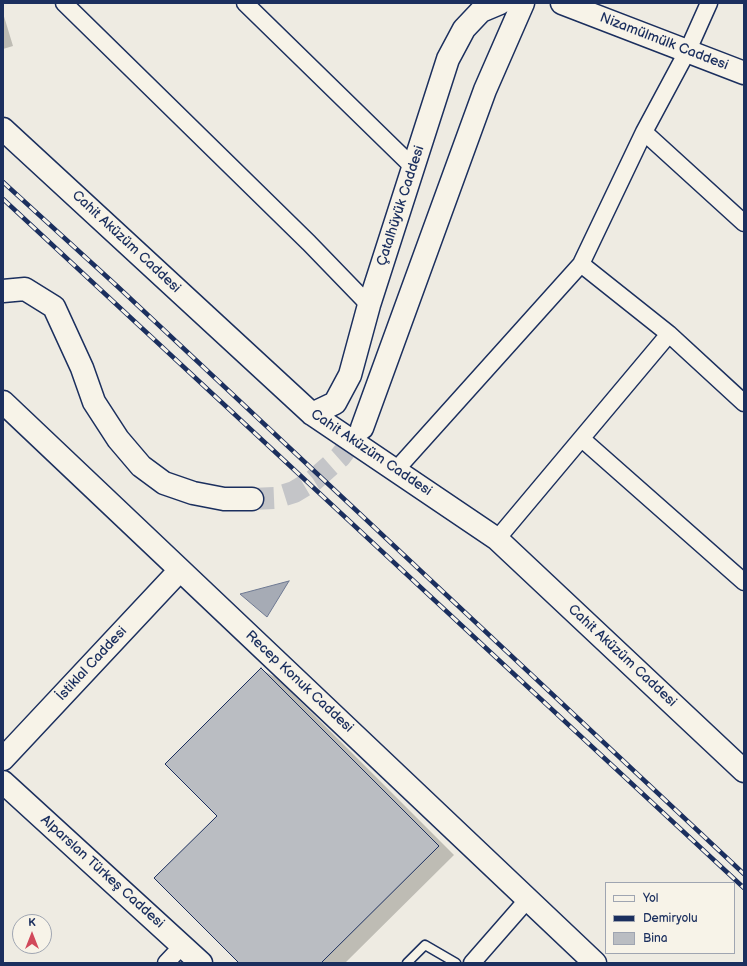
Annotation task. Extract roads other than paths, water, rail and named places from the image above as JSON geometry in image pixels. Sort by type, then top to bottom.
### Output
[{"type":"street","points":[[64,3],[309,242],[369,305]]},
{"type":"street","points":[[245,3],[413,167]]},
{"type":"street","name":"Çatalhüyük Caddesi","points":[[312,414],[335,403],[350,375],[369,305],[448,60],[464,29],[481,11],[500,3]]},
{"type":"street","points":[[362,428],[485,90],[523,3]]},
{"type":"street","name":"Nizamülmülk Caddesi","points":[[562,3],[688,50],[744,73]]},
{"type":"street","points":[[395,471],[581,264],[644,132],[688,50],[709,3]]},
{"type":"street","name":"Cahit Aküzüm Caddesi","points":[[3,129],[312,414],[498,539],[744,771]]},
{"type":"street","points":[[644,132],[744,223]]},
{"type":"street","points":[[581,264],[669,334],[744,403]]},
{"type":"street","points":[[3,291],[24,289],[54,307],[82,368],[94,402],[118,439],[141,466],[164,483],[193,493],[224,499],[252,499]]},
{"type":"street","points":[[498,539],[669,334]]},
{"type":"street","name":"Recep Konuk Caddesi","points":[[3,402],[595,963]]},
{"type":"street","points":[[582,439],[744,582]]},
{"type":"street","name":"İstiklal Caddesi","points":[[3,758],[180,570]]},
{"type":"street","name":"Alparslan Türkeş Caddesi","points":[[3,782],[202,963]]},
{"type":"street","points":[[472,963],[528,900]]},
{"type":"street","points":[[166,963],[182,946]]},
{"type":"lane","points":[[407,963],[425,945],[456,963]]},
{"type":"tunnel","points":[[252,499],[275,498],[294,492],[314,480],[340,457],[362,428]]},
{"type":"railway","points":[[3,182],[117,286],[744,874]]},
{"type":"railway","points":[[3,199],[744,888]]}]
